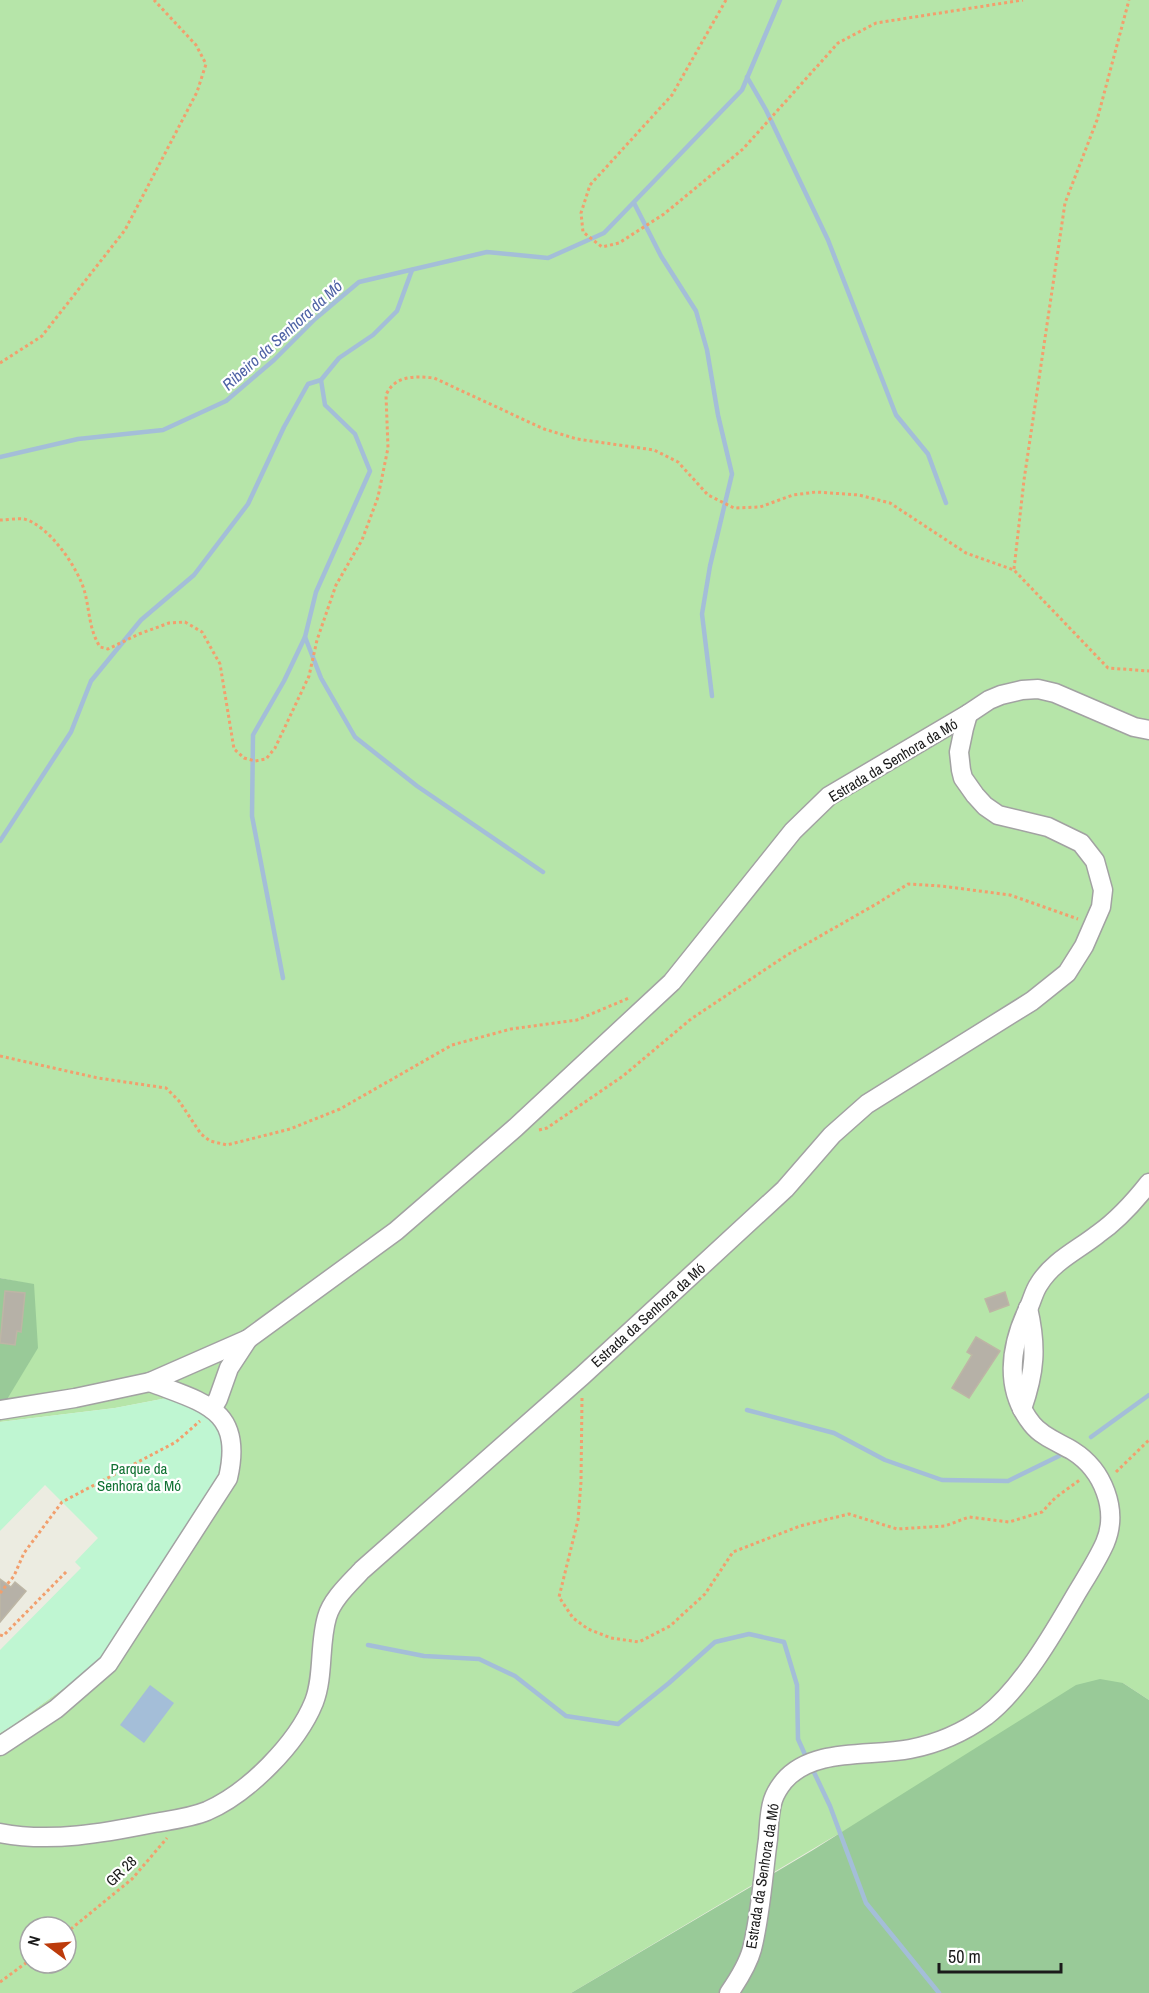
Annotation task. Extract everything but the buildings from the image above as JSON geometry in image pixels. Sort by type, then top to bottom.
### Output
[{"type":"street","name":"Estrada da Senhora da Mó","points":[[0,1410],[75,1398],[150,1382],[248,1339],[396,1231],[515,1128],[672,982],[793,831],[829,796],[978,707],[1001,695],[1038,689],[1055,693],[1134,727],[1149,730]]},
{"type":"street","name":"Estrada da Senhora da Mó","points":[[0,1833],[51,1837],[79,1836],[184,1817],[206,1811],[229,1799],[284,1749],[303,1724],[314,1701],[327,1616],[362,1569],[582,1376],[785,1190],[832,1135],[867,1104],[1032,1001],[1067,973],[1094,925],[1101,907],[1103,890],[1095,861],[1081,843],[1048,827],[998,814],[985,806],[967,786],[961,770],[959,752],[968,714]]},
{"type":"street","points":[[1098,1477],[1075,1452],[1055,1442],[1033,1426],[1022,1409],[1035,1359],[1034,1333],[1028,1308],[1039,1284],[1050,1270],[1128,1209],[1149,1183]]},
{"type":"street","points":[[212,1409],[229,1368],[248,1339]]},
{"type":"street","points":[[0,1746],[56,1709],[108,1664],[228,1479],[232,1461],[231,1437],[223,1419],[212,1409],[150,1382]]},
{"type":"street","name":"Estrada da Senhora da Mó","points":[[729,1993],[751,1952],[758,1920],[773,1801],[783,1782],[800,1767],[829,1758],[931,1744],[985,1716],[1006,1696],[1048,1643],[1106,1542],[1112,1515],[1098,1477]]},
{"type":"path","points":[[0,363],[42,336],[125,230],[197,92],[206,64],[196,45],[154,0]]},
{"type":"path","points":[[726,0],[672,95],[590,185],[581,213],[583,232],[602,247],[619,243],[664,214],[743,149],[838,44],[876,23],[1023,0]]},
{"type":"path","points":[[1014,570],[1024,480],[1065,202],[1097,120],[1129,0]]},
{"type":"path","points":[[0,520],[24,519],[51,537],[75,568],[85,591],[93,634],[100,647],[108,649],[169,623],[185,622],[202,632],[220,664],[234,749],[244,758],[255,761],[266,759],[280,737],[309,676],[317,640],[336,585],[362,540],[378,497],[388,448],[386,395],[389,388],[403,378],[414,376],[434,378],[544,429],[577,439],[654,450],[678,462],[708,495],[734,508],[760,507],[793,495],[816,492],[859,495],[890,503],[966,553],[1014,570],[1108,668],[1149,671]]},
{"type":"path","points":[[515,1128],[531,1131],[547,1128],[622,1076],[691,1019],[787,955],[908,884],[1010,895],[1094,925]]},
{"type":"path","points":[[0,1056],[98,1078],[166,1088],[179,1101],[201,1134],[210,1142],[227,1145],[290,1129],[340,1109],[452,1045],[511,1029],[577,1020],[632,996]]},
{"type":"path","points":[[582,1376],[581,1482],[578,1520],[559,1597],[573,1618],[588,1629],[611,1638],[639,1642],[670,1626],[705,1594],[732,1552],[800,1526],[849,1514],[897,1529],[945,1526],[969,1516],[1009,1522],[1042,1512],[1055,1498],[1076,1484],[1098,1477],[1149,1440]]},
{"type":"path","points":[[0,1593],[14,1576],[24,1553],[62,1502],[176,1442],[212,1409]]},
{"type":"path","points":[[0,1635],[3,1636],[67,1571]]},
{"type":"path","name":"GR 28","points":[[78,1923],[132,1880],[184,1817]]},
{"type":"path","points":[[0,1982],[18,1969]]},
{"type":"green space","points":[[0,0],[1149,0],[1149,1700],[1123,1683],[833,1837],[571,1993],[0,1993],[0,1733],[85,1673],[167,1398],[115,1408],[0,1422],[0,1402],[34,1285],[0,1278]]},
{"type":"green space","points":[[0,1278],[34,1284],[38,1348],[6,1401],[0,1402]]},
{"type":"green space","name":"Parque da Senhora da Mó","points":[[167,1398],[199,1408],[221,1432],[227,1453],[223,1474],[112,1647],[85,1673],[0,1733],[0,1650],[81,1568],[75,1562],[98,1538],[45,1485],[0,1531],[0,1422],[115,1408]]},
{"type":"green space","points":[[1100,1679],[1123,1683],[1149,1700],[1149,1993],[571,1993],[813,1850],[1076,1685]]},
{"type":"water","points":[[150,1685],[174,1703],[144,1743],[120,1725]]},
{"type":"waterway","name":"Ribeiro da Senhora da Mó","points":[[0,457],[78,439],[163,430],[226,401],[359,282],[487,252],[548,258],[604,233],[742,90],[780,0]]},
{"type":"waterway","points":[[747,77],[766,110],[828,240],[896,415],[928,454],[946,503]]},
{"type":"waterway","points":[[634,203],[661,256],[696,311],[707,350],[718,415],[732,474],[710,566],[702,614],[712,696]]},
{"type":"waterway","points":[[283,978],[252,816],[253,735],[284,681],[305,637],[316,592],[370,471],[355,434],[325,405],[321,380],[339,358],[373,335],[397,311],[412,270]]},
{"type":"waterway","points":[[0,841],[71,732],[91,681],[141,620],[194,575],[248,504],[284,427],[308,384],[321,380]]},
{"type":"waterway","points":[[305,637],[321,678],[355,737],[417,786],[543,872]]},
{"type":"waterway","points":[[1091,1437],[1149,1395]]},
{"type":"waterway","points":[[747,1410],[834,1433],[885,1460],[942,1480],[1008,1481],[1059,1456]]},
{"type":"waterway","points":[[368,1645],[424,1656],[479,1659],[515,1676],[566,1716],[618,1724],[715,1642],[749,1634],[784,1642],[797,1685],[798,1739],[807,1759]]},
{"type":"waterway","points":[[811,1766],[830,1806],[866,1903],[939,1993]]}]
